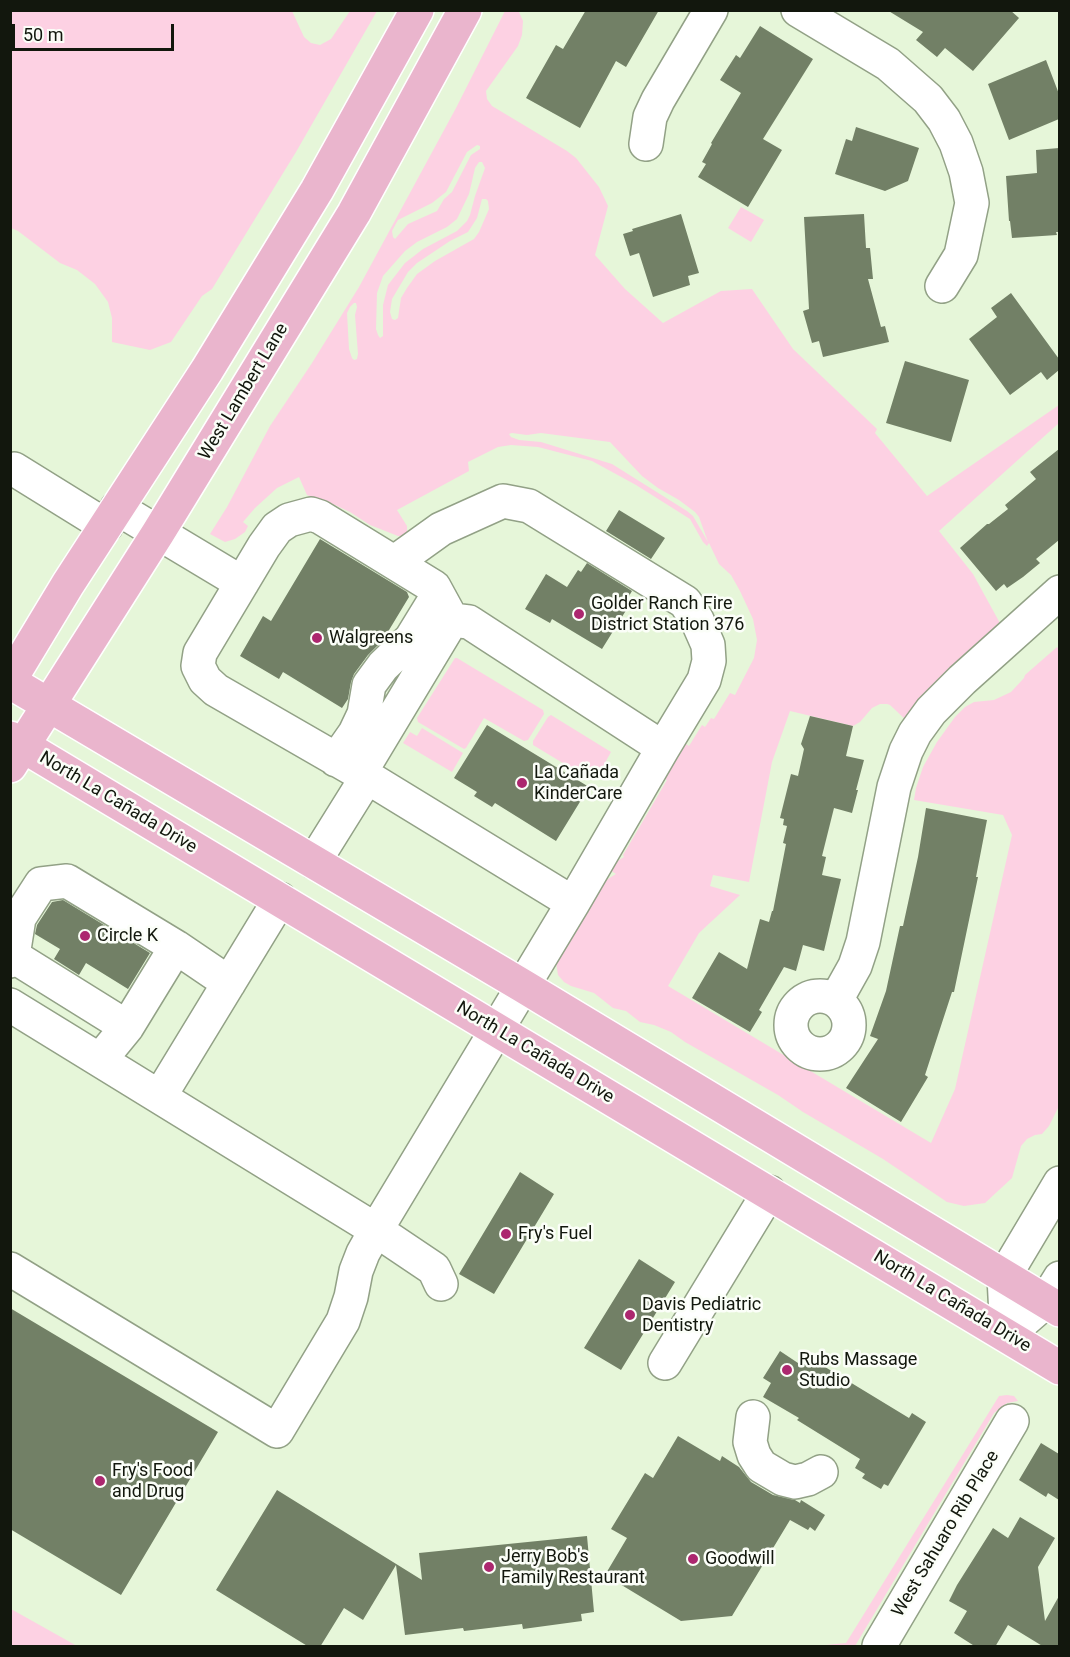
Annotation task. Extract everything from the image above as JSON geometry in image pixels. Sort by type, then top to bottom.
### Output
[{"type":"main road","points":[[417,10],[317,190],[207,370],[111,517],[10,681],[523,986],[1004,1277],[1055,1297]]},
{"type":"main road","name":"West Lambert Lane","points":[[15,750],[49,704],[158,533],[354,213],[465,10]]},
{"type":"main road","name":"North La Cañada Drive","points":[[15,750],[280,899],[1008,1335],[1059,1368]]},
{"type":"street","points":[[646,144],[650,117],[658,100],[711,10]]},
{"type":"street","points":[[798,10],[888,64],[928,99],[952,135],[966,172],[972,203],[961,255],[942,286]]},
{"type":"street","points":[[14,469],[111,517],[158,533],[242,583]]},
{"type":"street","points":[[10,1269],[278,1431],[343,1321],[351,1298],[356,1271],[376,1230],[704,680],[709,660],[708,645],[697,620],[685,602],[529,506],[503,501],[441,529],[395,562]]},
{"type":"street","points":[[573,903],[354,770],[216,690],[205,680],[198,666],[200,653],[264,546],[278,528],[289,520],[311,514],[320,517],[434,587],[445,607],[663,748]]},
{"type":"street","points":[[836,1000],[855,966],[863,942],[894,788],[906,751],[915,733],[931,711],[962,680],[1059,591]]},
{"type":"street","points":[[314,862],[354,770],[445,607]]},
{"type":"street","points":[[128,1027],[12,958],[19,918],[41,884],[67,881],[176,947],[229,984]]},
{"type":"street","points":[[160,1096],[280,899]]},
{"type":"street","points":[[100,1060],[128,1027],[176,947]]},
{"type":"street","points":[[10,1005],[376,1230],[434,1269],[441,1284]]},
{"type":"street","points":[[1008,1335],[1004,1277],[1059,1184]]},
{"type":"street","points":[[665,1363],[769,1192]]},
{"type":"street","points":[[1008,1335],[1055,1297]]},
{"type":"street","points":[[753,1417],[750,1442],[761,1466],[783,1479],[795,1482],[808,1479],[821,1472]]},
{"type":"street","name":"West Sahuaro Rib Place","points":[[887,1644],[1012,1421]]},
{"type":"shaded area","points":[[11,10],[292,11],[304,37],[311,43],[320,45],[331,39],[350,11],[377,11],[296,152],[212,289],[202,296],[171,342],[150,350],[112,342],[112,318],[108,302],[95,284],[77,270],[60,263],[11,228]]},
{"type":"shaded area","points":[[505,11],[519,12],[523,21],[518,46],[486,91],[487,99],[492,106],[576,158],[599,187],[608,206],[595,255],[625,289],[663,323],[721,291],[752,289],[793,349],[877,429],[875,433],[927,496],[1059,405],[1059,423],[939,531],[973,574],[1001,625],[907,721],[887,704],[880,704],[872,708],[860,722],[853,726],[790,711],[772,762],[749,882],[713,875],[710,886],[740,895],[699,933],[668,986],[931,1143],[955,1089],[1012,835],[1003,815],[914,800],[916,788],[923,767],[937,742],[965,707],[974,702],[994,700],[1011,692],[1025,675],[1057,647],[1060,651],[1059,1106],[1049,1126],[1042,1134],[1027,1139],[1021,1146],[1012,1178],[985,1203],[964,1206],[947,1202],[883,1159],[671,1032],[640,1022],[626,1011],[613,1008],[594,993],[564,982],[558,975],[556,962],[598,885],[616,874],[610,870],[614,863],[624,857],[623,855],[686,744],[689,746],[702,725],[705,727],[711,718],[714,719],[730,693],[735,695],[754,658],[757,640],[753,619],[731,575],[719,564],[709,543],[707,546],[703,542],[690,519],[592,461],[538,447],[511,445],[498,447],[468,462],[469,471],[397,510],[407,526],[407,532],[403,536],[370,525],[350,512],[307,495],[299,477],[277,488],[255,508],[243,522],[248,526],[245,532],[235,539],[225,542],[210,534],[270,426],[359,287],[456,108]],"holes":[[[477,145],[480,146],[480,149],[471,155],[452,192],[444,199],[437,211],[408,224],[395,239],[392,231],[398,220],[432,203],[446,192],[467,152]],[[479,162],[482,162],[485,168],[467,221],[457,231],[423,249],[405,263],[388,285],[383,305],[383,336],[380,338],[376,329],[377,293],[383,276],[405,251],[457,219],[469,194],[475,168]],[[482,199],[486,199],[489,209],[474,239],[417,274],[401,298],[398,318],[392,319],[390,312],[392,299],[408,272],[417,263],[468,232],[477,218]],[[356,303],[358,354],[357,359],[354,360],[349,349],[347,313]],[[512,433],[527,435],[541,433],[610,442],[642,476],[695,512],[708,542],[693,516],[687,511],[612,464],[541,442],[511,437],[509,434]]]},
{"type":"shaded area","points":[[741,207],[764,220],[751,242],[728,228]]},
{"type":"shaded area","points":[[455,658],[543,710],[544,714],[528,740],[524,741],[484,718],[464,749],[418,722],[417,718]]},
{"type":"shaded area","points":[[551,715],[611,752],[596,779],[591,780],[533,745],[533,741]]},
{"type":"shaded area","points":[[422,728],[463,753],[452,772],[403,743],[410,732],[417,736]]},
{"type":"shaded area","points":[[999,1396],[1014,1396],[1018,1401],[1007,1403],[994,1413],[855,1646],[815,1646],[846,1643]]},
{"type":"shaded area","points":[[11,1609],[77,1646],[11,1646]]},
{"type":"building","points":[[586,10],[659,10],[626,67],[616,61],[580,128],[526,98],[556,45],[563,49]]},
{"type":"building","points":[[887,10],[1010,10],[1019,18],[973,71],[945,48],[937,57],[916,40],[923,32]]},
{"type":"building","points":[[760,26],[813,59],[763,139],[782,150],[748,207],[698,177],[706,164],[702,162],[711,143],[741,93],[720,80],[736,55],[740,58]]},
{"type":"building","points":[[1046,60],[1059,94],[1059,119],[1009,140],[988,84]]},
{"type":"building","points":[[856,127],[919,148],[908,181],[885,191],[835,174],[846,139],[852,141]]},
{"type":"building","points":[[1059,148],[1059,232],[1056,232],[1057,235],[1012,238],[1006,176],[1037,173],[1036,150]]},
{"type":"building","points":[[681,214],[699,273],[688,276],[690,285],[653,297],[639,253],[630,256],[623,234]]},
{"type":"building","points":[[864,214],[866,248],[870,248],[873,279],[868,279],[881,327],[885,326],[889,342],[823,357],[819,341],[812,343],[803,311],[809,309],[804,217]]},
{"type":"building","points":[[1011,293],[1059,359],[1059,370],[1047,380],[1041,372],[1010,395],[969,339],[997,317],[991,308]]},
{"type":"building","points":[[905,361],[969,380],[951,442],[886,423]]},
{"type":"building","points":[[1059,449],[1059,540],[1036,559],[1040,563],[1023,577],[1007,588],[1004,584],[996,591],[960,548],[1008,509],[1005,505],[1036,479],[1030,472]]},
{"type":"building","points":[[619,510],[665,538],[651,559],[606,531]]},
{"type":"building","name":"Walgreens","points":[[320,539],[407,592],[409,597],[383,640],[354,674],[348,699],[342,708],[283,672],[279,679],[240,656],[263,616],[271,621]]},
{"type":"building","name":"Golder Ranch Fire District Station 376","points":[[587,563],[632,591],[626,601],[630,604],[602,649],[552,619],[550,623],[525,609],[546,574],[567,587],[578,570],[581,572]]},
{"type":"building","points":[[810,716],[853,726],[846,756],[864,760],[852,813],[834,808],[822,856],[826,857],[822,875],[841,879],[824,951],[803,945],[796,971],[784,967],[759,1010],[762,1012],[750,1032],[692,998],[719,952],[747,969],[760,919],[769,922],[786,844],[783,843],[787,826],[783,825],[784,819],[780,818],[791,774],[798,776],[804,749],[801,744]]},
{"type":"building","name":"La Cañada KinderCare","points":[[487,725],[589,787],[556,841],[495,803],[492,807],[474,796],[477,792],[454,778]]},
{"type":"building","points":[[926,808],[987,820],[976,877],[978,877],[954,992],[952,992],[925,1075],[928,1077],[901,1122],[846,1088],[878,1039],[870,1036],[886,991],[900,926],[903,926]]},
{"type":"building","points":[[63,900],[150,953],[128,989],[86,963],[79,975],[54,959],[60,949],[35,934],[37,925],[52,902]]},
{"type":"building","points":[[520,1172],[554,1194],[494,1294],[459,1274]]},
{"type":"building","name":"Davis Pediatric Dentistry","points":[[639,1259],[675,1282],[621,1370],[584,1348]]},
{"type":"building","name":"Fry's Food and Drug","points":[[10,1308],[218,1432],[121,1595],[10,1529]]},
{"type":"building","points":[[780,1351],[801,1365],[807,1356],[909,1418],[912,1413],[926,1422],[888,1486],[884,1484],[881,1489],[862,1478],[865,1474],[855,1468],[860,1459],[763,1397],[771,1383],[763,1378]]},
{"type":"building","points":[[678,1436],[720,1461],[722,1456],[739,1467],[751,1482],[773,1495],[800,1503],[801,1500],[825,1515],[815,1531],[810,1527],[808,1530],[790,1520],[732,1616],[681,1621],[605,1575],[627,1538],[611,1529],[645,1473],[653,1478]]},
{"type":"building","points":[[1041,1443],[1059,1454],[1059,1500],[1048,1493],[1046,1497],[1019,1480]]},
{"type":"building","points":[[277,1490],[422,1580],[419,1553],[587,1536],[594,1612],[581,1614],[582,1621],[523,1629],[522,1624],[405,1635],[396,1565],[363,1620],[344,1608],[320,1647],[309,1647],[216,1590]]},
{"type":"building","points":[[1020,1517],[1055,1538],[1038,1567],[1045,1621],[1059,1596],[1059,1647],[1044,1647],[1008,1625],[995,1647],[976,1647],[954,1633],[967,1611],[949,1601],[993,1528],[1008,1538]]},
{"type":"place","name":"Golder Ranch Fire District Station 376","points":[[579,614]]},
{"type":"place","name":"Walgreens","points":[[317,638]]},
{"type":"place","name":"La Cañada KinderCare","points":[[522,783]]},
{"type":"place","name":"Circle K","points":[[85,936]]},
{"type":"place","name":"Fry's Fuel","points":[[506,1234]]},
{"type":"place","name":"Davis Pediatric Dentistry","points":[[630,1315]]},
{"type":"place","name":"Rubs Massage Studio","points":[[787,1370]]},
{"type":"place","name":"Fry's Food and Drug","points":[[100,1481]]},
{"type":"place","name":"Goodwill","points":[[693,1559]]},
{"type":"place","name":"Jerry Bob's Family Restaurant","points":[[489,1567]]}]
